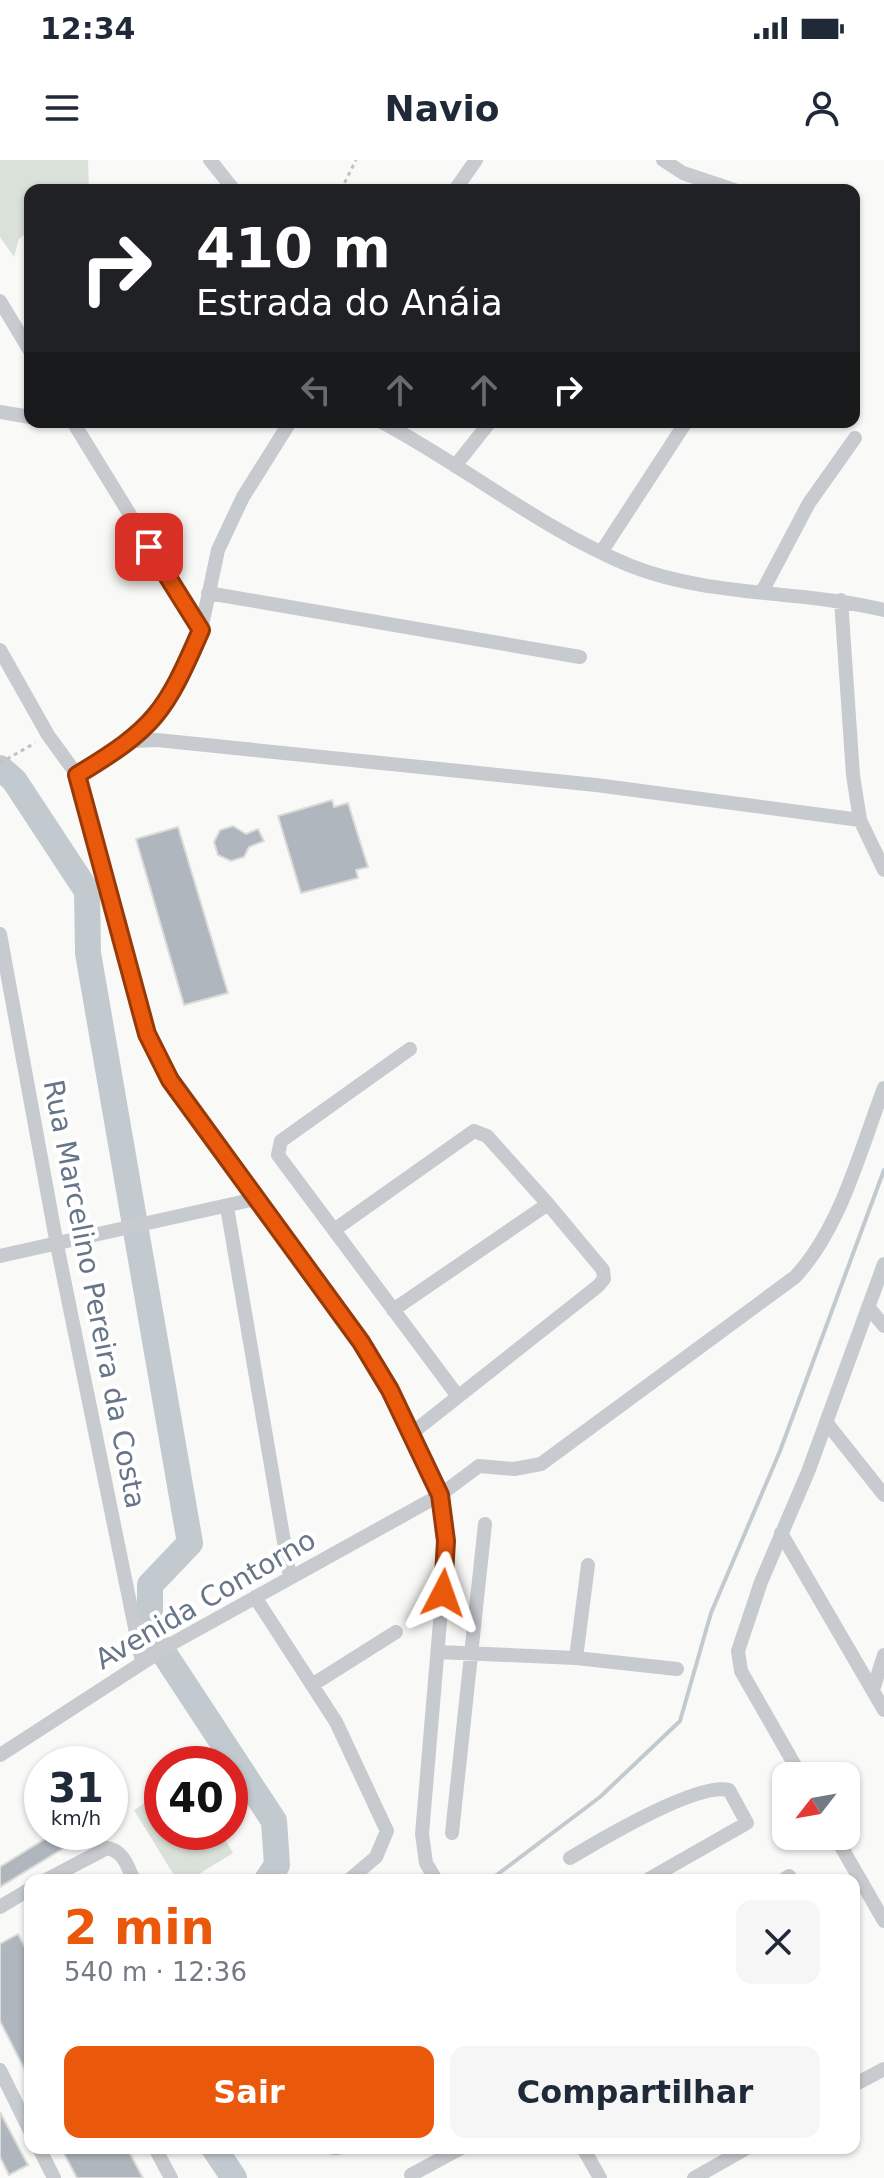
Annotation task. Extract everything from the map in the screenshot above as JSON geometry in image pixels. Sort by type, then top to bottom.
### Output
[{"type":"street","points":[[210,160],[229,184]]},
{"type":"street","points":[[459,184],[476,160]]},
{"type":"street","points":[[663,160],[683,173],[716,184]]},
{"type":"street","points":[[0,301],[24,341]]},
{"type":"street","points":[[0,412],[24,416]]},
{"type":"street","points":[[77,428],[201,630]]},
{"type":"street","points":[[77,775],[134,741],[156,718],[175,690],[201,630],[218,550],[243,497],[286,428]]},
{"type":"street","points":[[392,428],[632,566],[699,585],[841,600],[884,610]]},
{"type":"street","points":[[455,466],[485,428]]},
{"type":"street","points":[[602,551],[682,428]]},
{"type":"street","points":[[763,590],[809,503],[855,438]]},
{"type":"street","points":[[208,593],[580,657]]},
{"type":"street","points":[[841,600],[853,775],[860,820],[884,870]]},
{"type":"street","points":[[0,650],[48,735],[77,775],[140,1019],[170,1080],[361,1342],[412,1433],[440,1495],[446,1541],[422,1834],[426,1863],[432,1874]]},
{"type":"street","points":[[134,741],[596,785],[860,820]]},
{"type":"street","name":"Rua Marcelino Pereira da Costa","points":[[0,934],[57,1245],[144,1661]]},
{"type":"street","points":[[410,1049],[281,1141],[278,1155],[457,1395]]},
{"type":"street","name":"Avenida Contorno","points":[[0,1755],[173,1643],[440,1495],[479,1466],[514,1469],[541,1464],[795,1277],[809,1262],[829,1226],[884,1088]]},
{"type":"street","points":[[334,1230],[474,1131],[487,1136],[603,1270],[604,1279],[412,1433]]},
{"type":"street","points":[[0,1256],[255,1199]]},
{"type":"street","points":[[393,1310],[548,1204]]},
{"type":"street","points":[[227,1207],[290,1577]]},
{"type":"street","points":[[793,1762],[738,1660],[761,1582],[826,1422],[884,1264]]},
{"type":"street","points":[[869,1308],[884,1326]]},
{"type":"street","points":[[826,1422],[884,1495]]},
{"type":"street","points":[[452,1833],[485,1524]]},
{"type":"street","points":[[781,1533],[884,1710]]},
{"type":"street","points":[[576,1658],[588,1565]]},
{"type":"street","points":[[255,1597],[336,1722],[387,1831],[376,1857],[356,1874]]},
{"type":"street","points":[[312,1685],[396,1632]]},
{"type":"street","points":[[438,1652],[576,1658],[677,1669]]},
{"type":"street","points":[[873,1690],[884,1655]]},
{"type":"street","points":[[570,1858],[637,1819],[704,1794],[729,1790],[747,1823],[658,1874]]},
{"type":"street","points":[[57,1874],[107,1848],[117,1850],[123,1856],[131,1874]]},
{"type":"street","points":[[843,1850],[857,1874]]},
{"type":"street","points":[[860,1879],[884,1921]]},
{"type":"street","points":[[0,1907],[24,1897]]},
{"type":"street","points":[[860,2082],[884,2069]]},
{"type":"street","points":[[0,2070],[24,2119]]},
{"type":"street","points":[[42,2154],[54,2178]]},
{"type":"street","points":[[158,2154],[171,2178]]},
{"type":"street","points":[[411,2175],[450,2154]]},
{"type":"street","points":[[586,2154],[600,2178]]},
{"type":"street","points":[[694,2178],[736,2154]]},
{"type":"path","points":[[344,184],[356,160]]},
{"type":"path","points":[[0,763],[33,744]]},
{"type":"shaded area","points":[[0,160],[88,160],[89,184],[24,184],[24,235],[19,239],[14,257],[0,237]]},
{"type":"shaded area","points":[[144,1804],[144,1826],[134,1810]]},
{"type":"shaded area","points":[[159,1850],[231,1850],[233,1853],[199,1874],[173,1874]]},
{"type":"building","points":[[332,800],[334,807],[348,803],[368,867],[356,870],[358,878],[301,893],[278,816]]},
{"type":"building","points":[[233,826],[246,834],[258,829],[264,841],[249,847],[244,857],[231,861],[218,855],[214,842],[220,830]]},
{"type":"building","points":[[178,827],[228,993],[184,1005],[136,839]]},
{"type":"building","points":[[27,1850],[61,1850],[0,1887],[0,1867]]},
{"type":"building","points":[[18,1934],[24,1946],[24,2068],[0,2021],[0,1944]]},
{"type":"building","points":[[0,2112],[28,2165],[9,2175],[0,2157]]},
{"type":"building","points":[[64,2154],[130,2154],[143,2178],[77,2178]]},
{"type":"waterway","points":[[0,768],[14,780],[87,891],[88,953],[190,1543],[150,1585],[150,1632],[274,1821],[277,1865],[271,1874]]},
{"type":"waterway","points":[[498,1874],[600,1797],[680,1721],[711,1613],[780,1451],[884,1170]]},
{"type":"waterway","points":[[218,2154],[234,2178]]},
{"type":"route","points":[[149,547],[201,630],[175,690],[156,718],[134,741],[77,775],[140,1019],[170,1080],[361,1342],[390,1390],[440,1495],[446,1541],[443,1593]]}]
